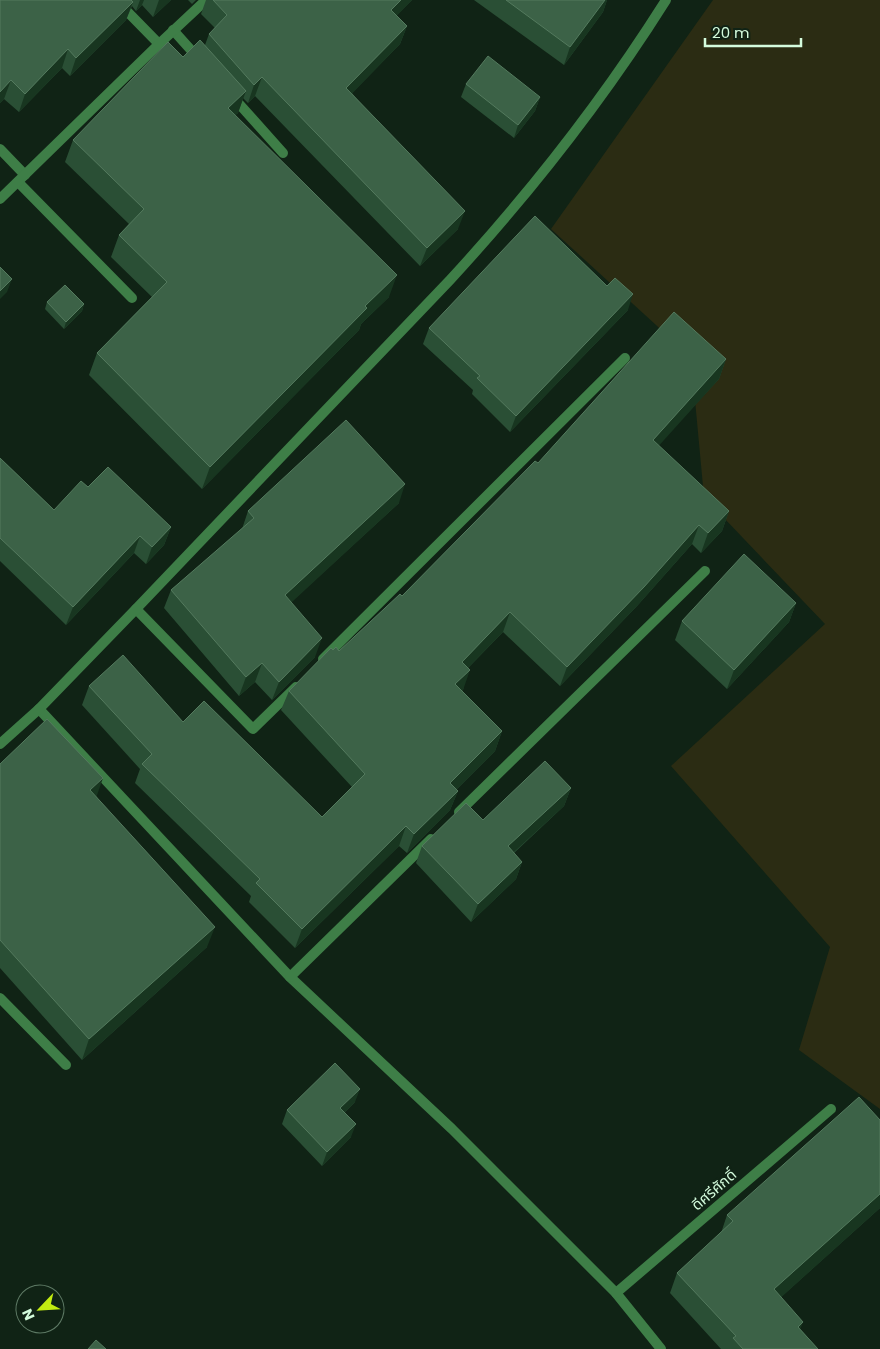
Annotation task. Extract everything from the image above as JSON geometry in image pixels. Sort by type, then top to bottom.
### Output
[{"type":"street","points":[[116,0],[159,44]]},
{"type":"street","points":[[0,199],[206,0]]},
{"type":"street","points":[[0,744],[39,709],[136,609],[444,287],[497,229],[544,172],[621,68],[666,0]]},
{"type":"street","points":[[173,30],[205,66]]},
{"type":"street","points":[[225,88],[283,153]]},
{"type":"street","points":[[0,149],[22,178],[132,298]]},
{"type":"street","points":[[316,666],[625,358]]},
{"type":"street","points":[[452,818],[705,571]]},
{"type":"street","points":[[136,609],[253,729],[302,680]]},
{"type":"street","points":[[39,709],[290,976],[452,1129],[616,1294],[661,1349]]},
{"type":"street","points":[[290,976],[438,832]]},
{"type":"street","points":[[0,998],[66,1065]]},
{"type":"street","name":"ดีศรีศักดิ์","points":[[616,1294],[831,1109]]},
{"type":"green space","points":[[713,0],[880,0],[880,1109],[799,1050],[830,947],[671,766],[825,624],[704,497],[691,357],[551,229]]},
{"type":"building","points":[[0,0],[131,0],[133,2],[76,58],[68,49],[25,94],[11,80],[0,92]]},
{"type":"building","points":[[213,0],[401,0],[391,10],[407,26],[346,88],[465,211],[427,248],[262,77],[254,85],[209,34],[227,15]]},
{"type":"building","points":[[506,0],[605,0],[570,47]]},
{"type":"building","points":[[200,40],[246,91],[228,108],[397,275],[365,306],[367,308],[210,467],[97,353],[167,282],[119,235],[144,209],[73,140],[168,42],[183,57]]},
{"type":"building","points":[[488,56],[540,97],[518,125],[466,84]]},
{"type":"building","points":[[535,216],[607,286],[615,278],[633,294],[516,416],[477,378],[480,376],[429,328]]},
{"type":"building","points":[[0,267],[12,279],[0,291]]},
{"type":"building","points":[[65,285],[84,304],[66,322],[47,302]]},
{"type":"building","points":[[674,312],[726,359],[653,440],[729,511],[708,533],[699,525],[644,587],[567,667],[510,612],[462,662],[470,670],[455,684],[502,731],[450,783],[458,791],[414,834],[406,826],[302,929],[256,883],[260,879],[142,764],[152,754],[89,686],[123,655],[183,722],[204,701],[322,817],[365,774],[289,691],[331,648],[333,650],[336,647],[339,651],[400,594],[402,596],[535,461],[538,463]]},
{"type":"building","points":[[346,420],[405,484],[285,595],[322,638],[279,682],[262,663],[246,677],[171,590],[254,518],[248,511]]},
{"type":"building","points":[[0,458],[54,510],[81,481],[88,487],[108,467],[171,527],[152,547],[140,536],[73,607],[0,538]]},
{"type":"building","points":[[744,554],[796,603],[734,670],[682,621]]},
{"type":"building","points":[[47,719],[103,778],[90,790],[215,927],[89,1039],[0,940],[0,764]]},
{"type":"building","points":[[545,761],[571,788],[508,846],[522,862],[478,904],[422,846],[466,803],[483,820]]},
{"type":"building","points":[[335,1063],[360,1089],[340,1108],[356,1124],[327,1152],[287,1110]]},
{"type":"building","points":[[859,1097],[880,1120],[880,1194],[774,1289],[803,1322],[798,1327],[818,1349],[743,1349],[733,1338],[736,1336],[677,1273],[733,1221],[727,1215]]},
{"type":"building","points":[[96,1340],[106,1349],[88,1349]]}]
